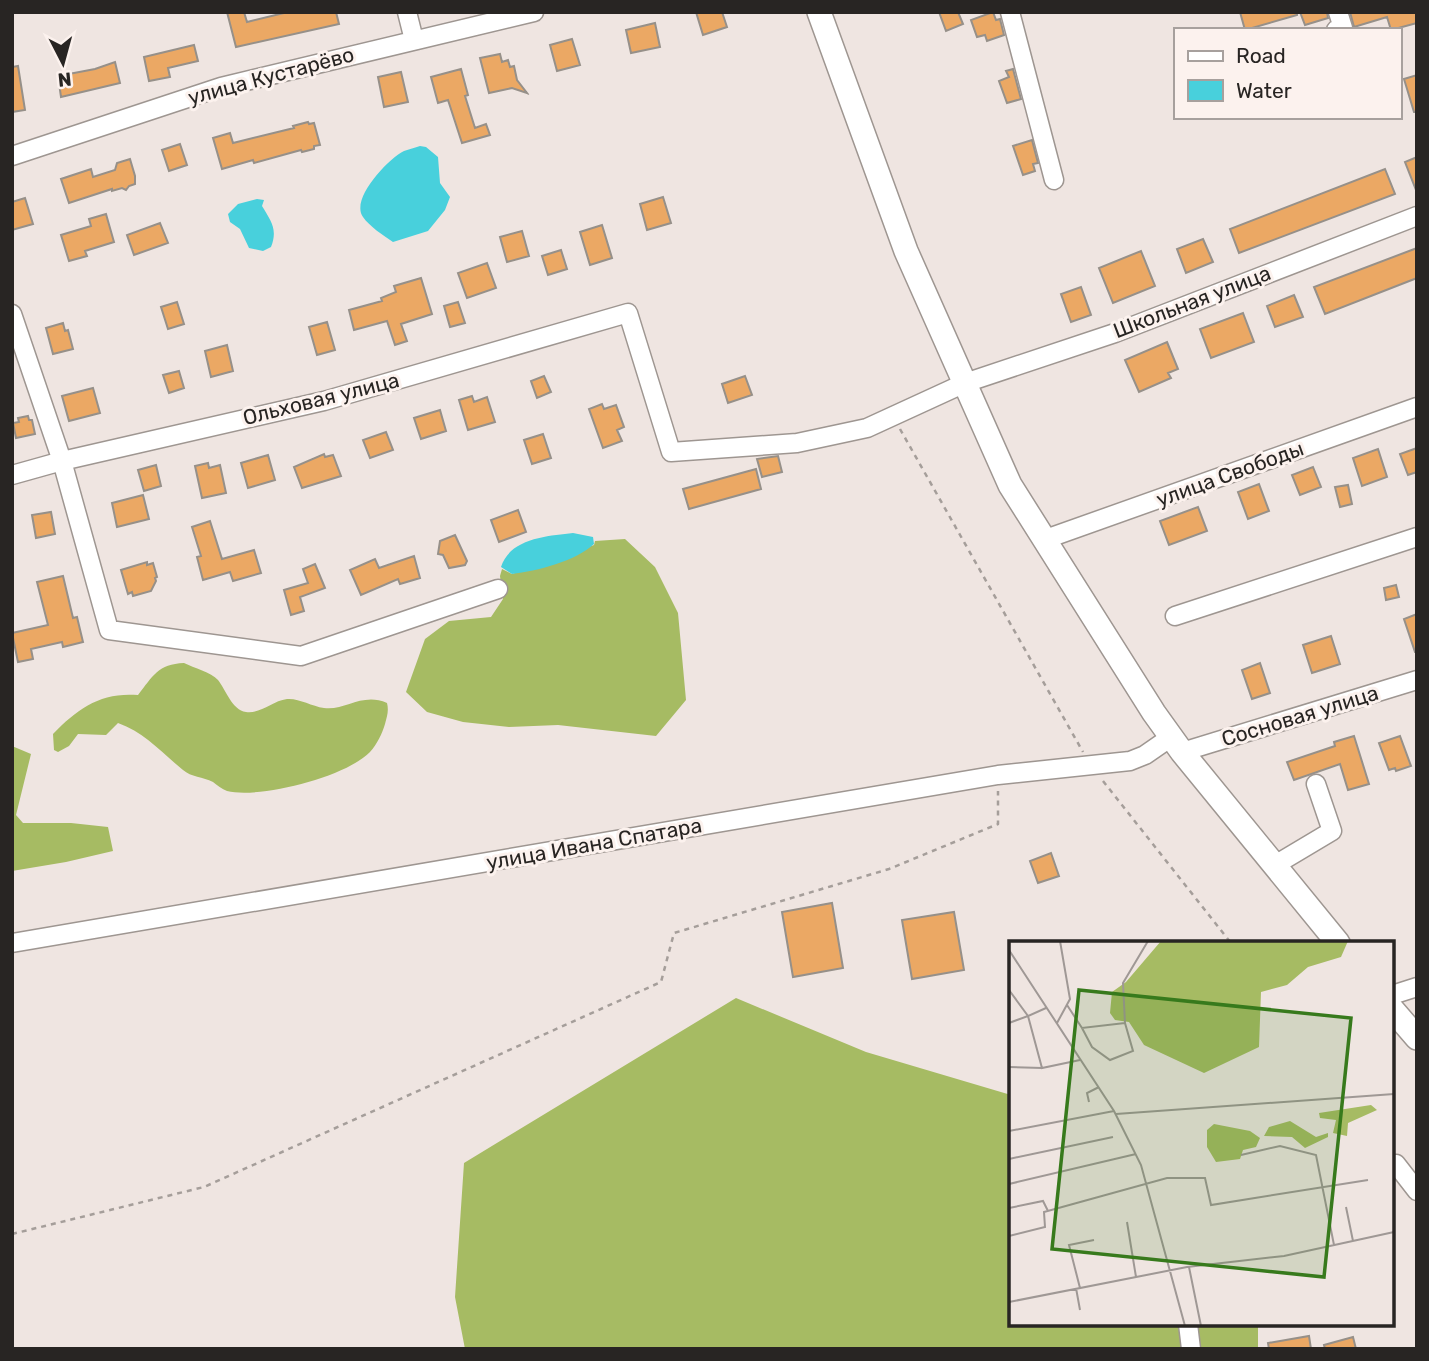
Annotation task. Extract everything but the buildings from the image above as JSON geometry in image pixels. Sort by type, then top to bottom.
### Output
[{"type":"main road","points":[[820,12],[906,251],[1010,485],[1136,687],[1177,745],[1336,941]]},
{"type":"main road","points":[[1394,1011],[1417,1038]]},
{"type":"street","points":[[407,12],[414,40]]},
{"type":"street","name":"улица Кустарёво","points":[[12,156],[220,88],[534,12]]},
{"type":"street","points":[[1010,12],[1054,180]]},
{"type":"street","name":"Школьная улица","points":[[628,313],[671,452],[797,443],[867,428],[965,383],[1115,333],[1417,216]]},
{"type":"street","name":"Ольховая улица","points":[[12,475],[324,401],[628,313]]},
{"type":"street","points":[[12,314],[62,461],[109,630],[300,656],[498,589]]},
{"type":"street","name":"улица Свободы","points":[[1043,540],[1417,407]]},
{"type":"street","points":[[1175,616],[1417,537]]},
{"type":"street","name":"Сосновая улица","points":[[1177,745],[1417,680]]},
{"type":"street","name":"улица Ивана Спатара","points":[[12,943],[998,775],[1130,761],[1177,745]]},
{"type":"street","points":[[1275,865],[1332,831],[1316,784]]},
{"type":"street","points":[[1394,994],[1417,987]]},
{"type":"street","points":[[1394,1162],[1417,1191]]},
{"type":"street","points":[[1188,1326],[1191,1349]]},
{"type":"path","points":[[892,416],[1091,765],[1229,941]]},
{"type":"path","points":[[12,1234],[204,1187],[661,982],[674,933],[889,869],[998,824],[998,775]]},
{"type":"green space","points":[[625,539],[655,567],[678,613],[686,700],[656,736],[558,725],[509,727],[463,722],[427,712],[406,692],[425,639],[449,621],[491,617],[503,599],[500,576],[502,569],[512,574],[594,545],[595,541]]},
{"type":"green space","points":[[184,663],[215,677],[233,704],[246,712],[257,711],[287,699],[324,708],[378,700],[387,703],[385,724],[370,752],[342,770],[302,784],[260,792],[227,791],[213,782],[190,774],[144,737],[118,723],[106,735],[78,734],[69,746],[58,752],[54,750],[53,734],[81,709],[113,696],[138,695],[162,669]]},
{"type":"green space","points":[[12,746],[31,754],[16,815],[23,823],[71,823],[108,827],[113,851],[12,871]]},
{"type":"green space","points":[[736,998],[866,1052],[1009,1094],[1009,1326],[1258,1326],[1258,1349],[465,1349],[455,1297],[464,1163]]},
{"type":"water","points":[[426,147],[438,157],[440,183],[450,197],[445,210],[428,231],[393,242],[363,217],[360,209],[362,200],[373,180],[389,162],[404,151]]},
{"type":"water","points":[[264,200],[262,206],[274,230],[271,247],[263,251],[249,248],[240,229],[230,222],[228,214],[238,204]]},
{"type":"water","points":[[573,533],[593,537],[594,544],[567,560],[544,568],[512,574],[501,567],[506,557],[521,544],[542,537]]}]
